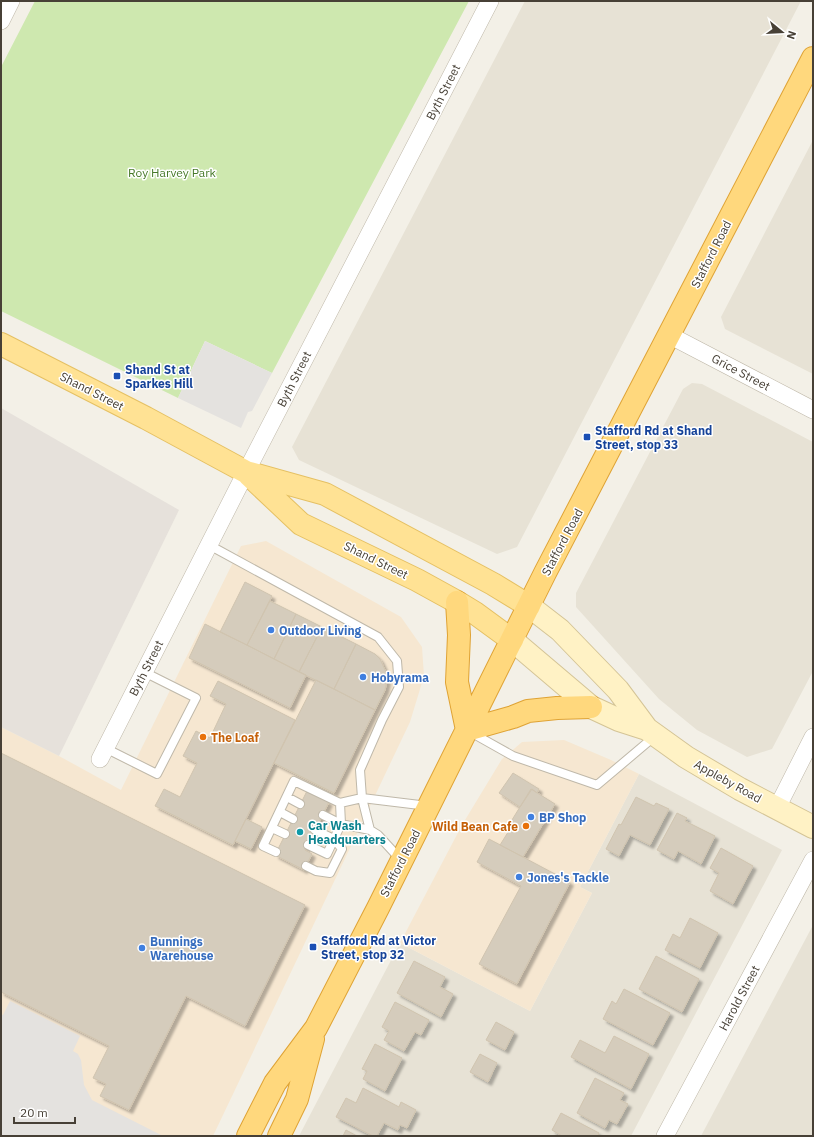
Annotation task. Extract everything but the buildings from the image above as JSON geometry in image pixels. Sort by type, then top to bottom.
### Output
[{"type":"highway","name":"Stafford Road","points":[[248,1136],[275,1083],[316,1028],[529,606],[813,58]]},
{"type":"highway","points":[[457,602],[459,635],[457,682],[467,730],[513,717],[528,711],[557,708],[591,708]]},
{"type":"highway","name":"Stafford Road","points":[[279,1136],[297,1099],[316,1028]]},
{"type":"main road","name":"Shand Street","points":[[1,344],[146,418],[246,472],[325,494],[493,584],[529,606]]},
{"type":"main road","name":"Shand Street","points":[[246,472],[302,524],[410,577],[457,602],[512,640]]},
{"type":"main road","name":"Appleby Road","points":[[529,606],[560,630],[618,690],[652,732],[686,757],[740,789],[813,827]]},
{"type":"main road","name":"Appleby Road","points":[[512,640],[591,708],[652,732]]},
{"type":"street","points":[[1,21],[12,1]]},
{"type":"street","name":"Byth Street","points":[[103,753],[208,545],[490,1]]},
{"type":"street","name":"Grice Street","points":[[669,335],[813,410]]},
{"type":"street","points":[[776,808],[813,737]]},
{"type":"street","name":"Harold Street","points":[[665,1136],[813,860]]},
{"type":"lane","points":[[208,545],[378,637],[397,661],[399,687],[382,720],[360,770],[362,798],[370,830]]},
{"type":"lane","points":[[103,753],[157,774],[196,698],[144,672]]},
{"type":"lane","points":[[467,730],[514,756],[597,785],[652,732]]},
{"type":"lane","points":[[276,852],[263,846],[294,782],[340,803],[362,798],[429,806]]},
{"type":"lane","points":[[287,797],[300,804]]},
{"type":"lane","points":[[308,845],[327,854],[342,824],[340,803]]},
{"type":"lane","points":[[280,812],[293,819]]},
{"type":"lane","points":[[323,815],[342,824],[370,830],[378,835],[402,860]]},
{"type":"lane","points":[[272,828],[285,834]]},
{"type":"lane","points":[[306,866],[316,871],[330,872],[342,849],[334,839],[315,830]]},
{"type":"shaded area","points":[[525,1],[801,1],[517,547],[497,554],[299,460],[292,447]]},
{"type":"shaded area","points":[[813,140],[813,374],[725,329],[721,317]]},
{"type":"shaded area","points":[[205,341],[272,373],[252,411],[248,412],[241,428],[178,398]]},
{"type":"shaded area","points":[[692,383],[702,384],[813,442],[813,671],[772,749],[747,757],[697,730],[659,699],[576,607],[576,593],[683,389]]},
{"type":"shaded area","points":[[1,408],[179,510],[59,756],[1,727]]},
{"type":"shaded area","points":[[266,541],[401,617],[422,647],[424,676],[410,722],[213,1136],[1,1136],[1,727],[59,756],[121,790],[241,546]]},
{"type":"shaded area","points":[[564,740],[639,774],[580,887],[592,893],[530,1011],[400,943],[462,825],[502,759],[522,742]]},
{"type":"shaded area","points":[[639,774],[782,850],[631,1136],[299,1136],[400,943],[530,1011],[592,893],[580,887]]},
{"type":"shaded area","points":[[813,925],[813,1136],[701,1136]]},
{"type":"shaded area","points":[[10,1001],[80,1036],[73,1051],[78,1054],[81,1060],[84,1085],[92,1100],[163,1136],[1,1136],[1,1014],[3,1015]]},
{"type":"green space","name":"Roy Harvey Park","points":[[35,1],[469,1],[272,373],[205,341],[178,398],[1,311],[1,67]]},
{"type":"place","name":"Shand St at Sparkes Hill","points":[[117,376]]},
{"type":"place","name":"Stafford Rd at Shand Street, stop 33","points":[[587,437]]},
{"type":"place","name":"Outdoor Living","points":[[271,630]]},
{"type":"place","name":"Hobyrama","points":[[363,677]]},
{"type":"place","name":"The Loaf","points":[[203,737]]},
{"type":"place","name":"BP Shop","points":[[531,817]]},
{"type":"place","name":"Wild Bean Cafe","points":[[526,826]]},
{"type":"place","name":"Car Wash Headquarters","points":[[300,832]]},
{"type":"place","name":"Jones's Tackle","points":[[519,877]]},
{"type":"place","name":"Stafford Rd at Victor Street, stop 32","points":[[313,947]]},
{"type":"place","name":"Bunnings Warehouse","points":[[142,948]]}]
